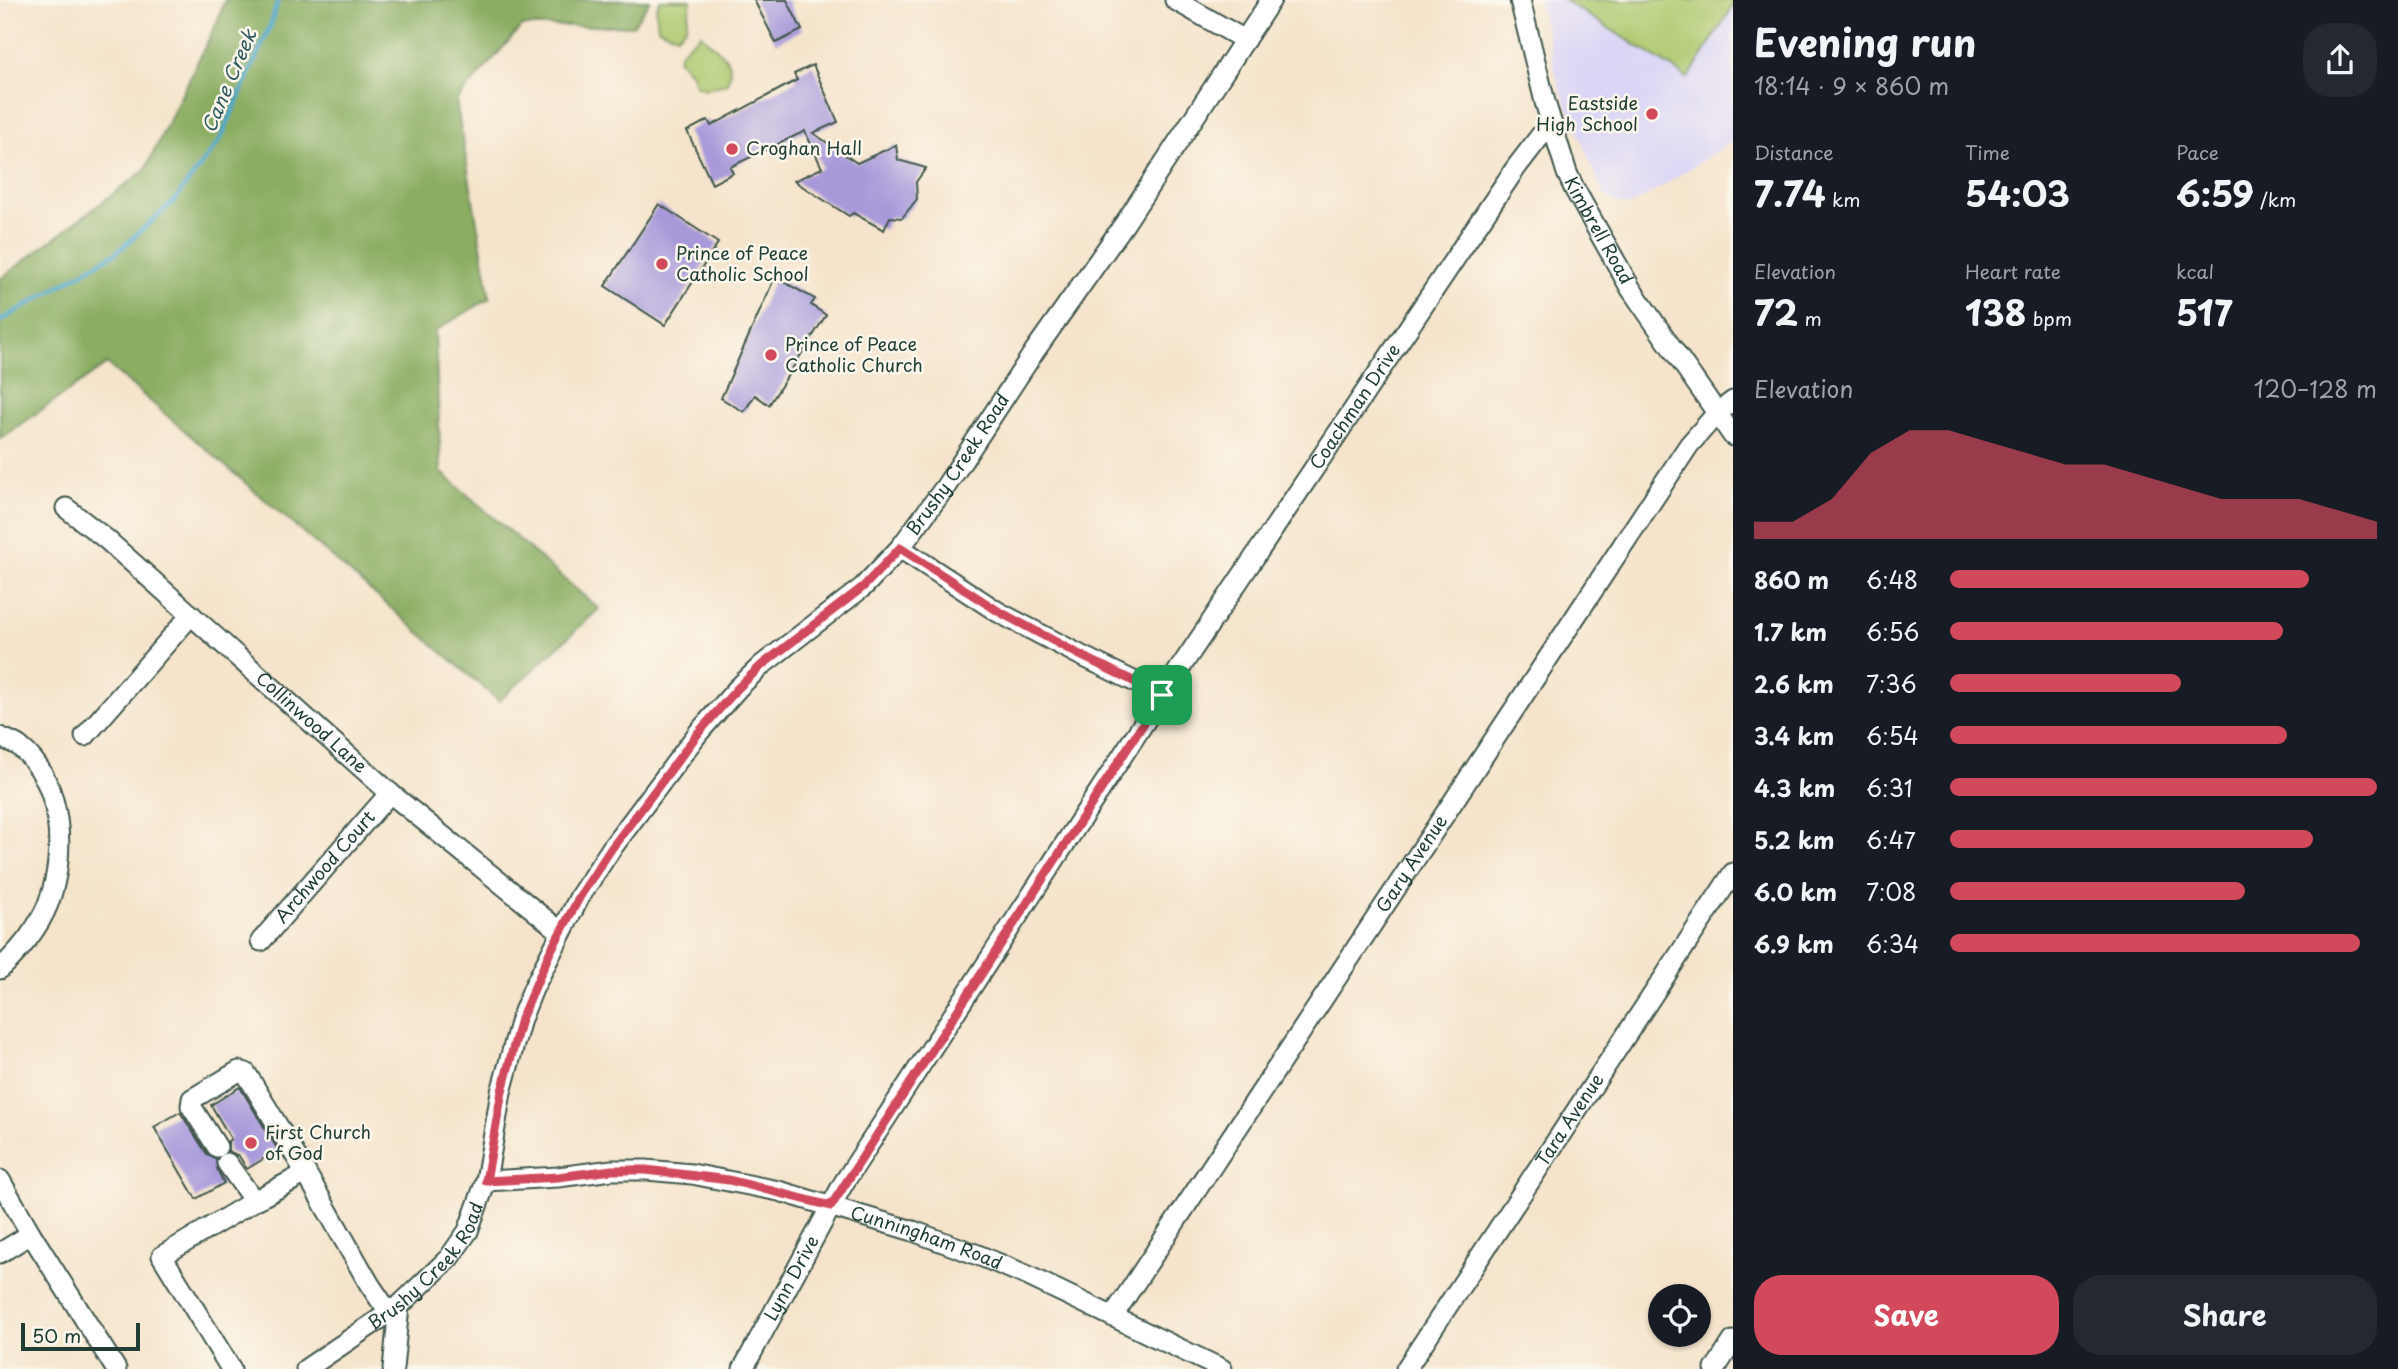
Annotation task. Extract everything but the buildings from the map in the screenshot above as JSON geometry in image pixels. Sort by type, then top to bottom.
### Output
[{"type":"street","points":[[1175,0],[1245,40]]},
{"type":"street","name":"Brushy Creek Road","points":[[306,1369],[394,1310],[449,1258],[462,1240],[468,1231],[486,1181],[502,1091],[518,1030],[533,989],[561,932],[611,849],[717,710],[762,665],[863,587],[900,548],[946,486],[1034,352],[1125,223],[1271,0]]},
{"type":"street","name":"Kimbrell Road","points":[[1520,0],[1551,122],[1567,173],[1587,215],[1631,289],[1733,436]]},
{"type":"street","name":"Coachman Drive","points":[[1162,695],[1515,169],[1551,122]]},
{"type":"street","name":"Gary Avenue","points":[[1113,1316],[1689,445],[1717,413],[1733,401]]},
{"type":"street","name":"Collinwood Lane","points":[[66,508],[106,539],[390,793],[561,932]]},
{"type":"street","points":[[900,548],[998,611],[1162,695]]},
{"type":"street","points":[[85,736],[191,615]]},
{"type":"street","name":"Lynn Drive","points":[[743,1369],[831,1206],[1162,695]]},
{"type":"street","points":[[0,737],[19,746],[35,764],[47,785],[57,817],[58,849],[55,880],[48,905],[28,939],[0,969]]},
{"type":"street","name":"Archwood Court","points":[[261,941],[390,793]]},
{"type":"street","name":"Tara Avenue","points":[[1406,1369],[1733,873]]},
{"type":"street","points":[[254,1201],[191,1106],[192,1099],[239,1071],[246,1073],[370,1285],[394,1310],[393,1369]]},
{"type":"street","name":"Cunningham Road","points":[[486,1181],[558,1177],[612,1170],[646,1170],[729,1180],[831,1206],[913,1231],[978,1255],[1222,1369]]},
{"type":"street","points":[[231,1369],[162,1256],[306,1173]]},
{"type":"street","points":[[0,1180],[116,1369]]},
{"type":"street","points":[[0,1252],[31,1234]]},
{"type":"street","points":[[1715,1369],[1733,1341]]},
{"type":"shaded area","name":"Eastside High School","points":[[1539,0],[1733,0],[1733,141],[1631,206],[1616,203],[1604,195],[1559,87]]},
{"type":"green space","points":[[225,0],[650,0],[633,26],[522,26],[456,101],[490,298],[435,331],[441,472],[599,609],[499,701],[107,364],[0,439],[0,279],[145,170],[217,22]]},
{"type":"green space","points":[[660,0],[691,0],[686,27],[677,36],[658,28],[656,10]]},
{"type":"green space","points":[[1564,0],[1733,0],[1733,6],[1688,78]]},
{"type":"green space","points":[[701,34],[728,62],[730,76],[726,84],[706,89],[695,85],[692,74],[678,59],[682,50]]},
{"type":"waterway","name":"Cane Creek","points":[[0,321],[117,252],[173,202],[220,140],[271,24],[278,0]]},
{"type":"place","name":"Eastside High School","points":[[1652,114]]},
{"type":"place","name":"Croghan Hall","points":[[732,149]]},
{"type":"place","name":"Prince of Peace Catholic School","points":[[662,264]]},
{"type":"place","name":"Prince of Peace Catholic Church","points":[[771,355]]},
{"type":"place","name":"First Church of God","points":[[251,1143]]},
{"type":"route","points":[[900,548],[998,611],[1162,695],[831,1206],[729,1180],[646,1170],[612,1170],[558,1177],[486,1181],[502,1091],[521,1019],[550,952],[580,896],[611,849],[717,710],[762,665],[863,587],[875,571],[900,548]]}]
